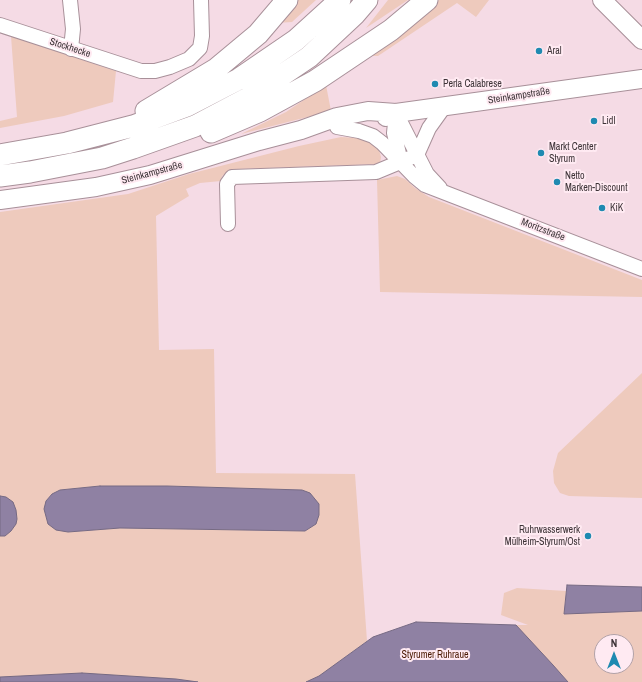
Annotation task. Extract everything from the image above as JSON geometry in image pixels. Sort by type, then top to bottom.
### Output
[{"type":"highway","points":[[67,143],[152,108],[216,69],[258,34],[287,0]]},
{"type":"highway","points":[[0,155],[67,143],[133,126],[187,106],[239,79],[296,40],[340,0]]},
{"type":"highway","points":[[102,158],[195,126],[248,98],[309,57],[368,0]]},
{"type":"highway","points":[[0,176],[30,172],[102,158],[147,153],[191,140],[260,111],[315,82],[391,30],[427,0]]},
{"type":"main road","points":[[602,0],[642,40]]},
{"type":"main road","name":"Steinkampstraße","points":[[0,200],[96,187],[150,175],[258,141],[301,130],[337,117],[368,111],[396,113],[642,79]]},
{"type":"main road","name":"Steinkampstraße","points":[[301,130],[337,127],[373,121],[396,113]]},
{"type":"street","points":[[70,0],[73,29],[71,49]]},
{"type":"street","name":"Stockhecke","points":[[0,25],[141,71],[155,71],[170,67],[189,59],[200,48],[202,36],[200,0]]},
{"type":"street","points":[[228,224],[227,184],[232,177],[376,172],[417,155],[428,128],[444,107]]},
{"type":"street","points":[[396,113],[394,133],[402,162]]},
{"type":"street","name":"Moritzstraße","points":[[396,113],[427,174],[443,191]]},
{"type":"street","name":"Moritzstraße","points":[[337,127],[359,131],[373,136],[425,185],[642,269]]},
{"type":"green space","points":[[294,0],[316,0],[292,22],[276,23]]},
{"type":"green space","points":[[388,0],[408,0],[366,28]]},
{"type":"green space","points":[[439,0],[489,0],[476,17],[457,3],[378,56],[369,56]]},
{"type":"green space","points":[[11,36],[116,71],[113,102],[64,116],[0,128],[0,121],[17,117]]},
{"type":"green space","points":[[326,85],[331,111],[241,134],[286,112]]},
{"type":"green space","name":"Styrumer Ruhraue","points":[[341,137],[357,138],[369,142],[379,150],[381,157],[380,164],[238,169],[230,171],[222,176],[221,181],[200,183],[186,189],[189,196],[156,216],[159,350],[214,349],[216,473],[355,474],[367,641],[336,664],[520,630],[516,625],[528,625],[501,615],[504,593],[517,588],[566,591],[564,614],[642,611],[642,682],[0,682],[0,536],[5,536],[6,497],[0,496],[0,212],[128,194],[189,174]],"holes":[[[100,486],[167,486],[302,490],[316,524],[305,531],[120,528],[68,532],[46,501],[52,494],[60,490]]]},
{"type":"green space","points":[[397,176],[405,179],[429,197],[642,280],[642,297],[380,292],[377,180]]},
{"type":"green space","points":[[642,373],[642,498],[569,496],[560,493],[554,483],[553,471],[558,453]]},
{"type":"shaded area","points":[[100,486],[167,486],[302,490],[310,493],[319,504],[319,515],[316,524],[305,531],[120,528],[68,532],[56,530],[48,524],[44,509],[46,501],[52,494],[60,490]]},
{"type":"shaded area","points":[[0,496],[6,497],[13,502],[16,510],[16,524],[5,536],[0,536]]},
{"type":"shaded area","points":[[567,585],[642,587],[642,611],[564,614]]},
{"type":"shaded area","points":[[416,622],[516,625],[568,682],[306,682],[319,676],[373,637]]},
{"type":"shaded area","points":[[82,673],[176,679],[198,682],[0,682],[0,677]]},
{"type":"place","name":"Aral","points":[[539,51]]},
{"type":"place","name":"Perla Calabrese","points":[[435,84]]},
{"type":"place","name":"Lidl","points":[[594,121]]},
{"type":"place","name":"Markt Center Styrum","points":[[541,153]]},
{"type":"place","name":"Netto Marken-Discount","points":[[557,182]]},
{"type":"place","name":"KiK","points":[[602,208]]},
{"type":"place","name":"Ruhrwasserwerk Mülheim-Styrum/Ost","points":[[588,536]]}]
